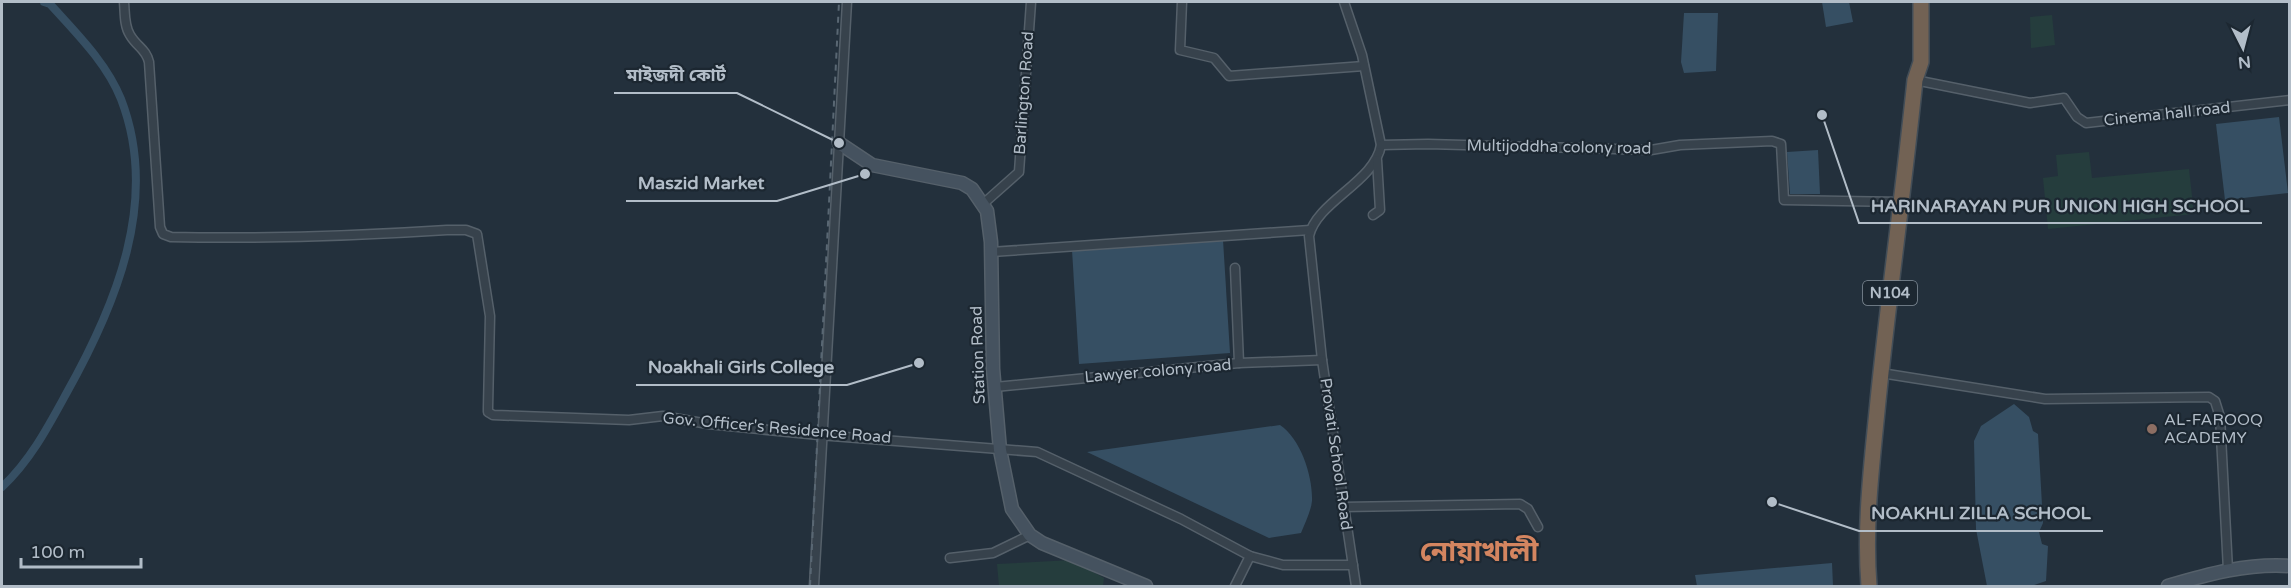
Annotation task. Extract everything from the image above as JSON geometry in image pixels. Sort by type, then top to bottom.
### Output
[{"type":"highway","name":"N104","points":[[1869,586],[1866,551],[1868,506],[1915,80],[1921,62],[1921,2]]},
{"type":"street","name":"Gov. Officer's Residence Road","points":[[124,2],[127,28],[131,37],[147,51],[149,62],[160,227],[163,234],[171,237],[224,238],[324,238],[466,230],[477,234],[490,316],[488,412],[494,415],[629,420],[663,416],[708,424],[1037,452],[1180,519],[1250,556],[1283,565],[1353,565]]},
{"type":"street","points":[[814,586],[847,2]]},
{"type":"street","name":"Barlington Road","points":[[983,204],[1019,172],[1031,2]]},
{"type":"street","points":[[1182,2],[1180,50],[1214,58],[1229,76],[1364,66]]},
{"type":"street","points":[[991,252],[1310,230],[1377,160],[1386,147],[1344,2]]},
{"type":"street","name":"Cinema hall road","points":[[1915,80],[2030,104],[2050,98],[2064,98],[2077,117],[2086,123],[2289,100]]},
{"type":"street","name":"Multijoddha colony road","points":[[1386,147],[1428,144],[1651,150],[1680,145],[1772,141],[1781,144],[1784,200],[1901,202]]},
{"type":"street","points":[[839,143],[872,165],[962,183],[972,189],[983,204]]},
{"type":"street","points":[[1373,215],[1380,210],[1377,160]]},
{"type":"street","name":"Station Road","points":[[983,204],[987,211],[991,252],[994,387],[1000,450],[1012,509],[1030,535],[1042,543],[1146,586]]},
{"type":"street","name":"Provati School Road","points":[[1310,230],[1310,263],[1322,360],[1356,586]]},
{"type":"street","points":[[1235,268],[1239,363]]},
{"type":"street","name":"Lawyer colony road","points":[[994,387],[1239,363],[1322,360]]},
{"type":"street","points":[[1881,374],[2045,399],[2209,397],[2215,401],[2220,417],[2228,570]]},
{"type":"street","points":[[1343,507],[1520,504],[1528,509],[1538,527]]},
{"type":"street","points":[[950,558],[993,553],[1030,535]]},
{"type":"street","points":[[1235,586],[1250,556]]},
{"type":"street","points":[[2168,586],[2228,570],[2270,565],[2289,566]]},
{"type":"green space","points":[[2052,15],[2055,45],[2031,48],[2030,17]]},
{"type":"green space","points":[[2089,152],[2092,178],[2189,169],[2194,214],[2048,229],[2043,178],[2058,176],[2056,155]]},
{"type":"green space","points":[[1072,560],[1104,578],[1103,586],[999,586],[997,564]]},
{"type":"water","points":[[1822,2],[1849,2],[1853,22],[1826,27]]},
{"type":"water","points":[[1684,13],[1718,13],[1716,71],[1684,73],[1681,62]]},
{"type":"water","points":[[2279,117],[2288,193],[2225,200],[2216,124]]},
{"type":"water","points":[[1818,150],[1820,194],[1790,194],[1787,152]]},
{"type":"water","points":[[1223,240],[1230,353],[1079,364],[1072,250]]},
{"type":"water","points":[[2014,404],[2029,417],[2033,431],[2038,434],[2043,523],[2039,532],[2042,544],[2048,546],[2046,581],[2031,586],[1987,586],[1976,529],[1974,441],[1981,426]]},
{"type":"water","points":[[1280,425],[1300,449],[1308,470],[1312,501],[1301,533],[1269,538],[1087,452]]},
{"type":"water","points":[[1832,563],[1833,586],[1697,586],[1695,575]]},
{"type":"waterway","points":[[2,487],[38,443],[101,325],[116,288],[127,251],[134,213],[136,175],[132,137],[121,99],[115,85],[90,48],[50,4],[44,2]]},
{"type":"railway","points":[[810,586],[839,2]]},
{"type":"place","name":"HARINARAYAN PUR UNION HIGH SCHOOL","points":[[1822,115]]},
{"type":"place","name":"মাইজদী কোর্ট","points":[[839,143]]},
{"type":"place","name":"Maszid Market","points":[[865,174]]},
{"type":"place","name":"Noakhali Girls College","points":[[919,363]]},
{"type":"place","name":"AL-FAROOQ ACADEMY","points":[[2152,429]]},
{"type":"place","name":"NOAKHLI ZILLA SCHOOL","points":[[1772,502]]},
{"type":"district","name":"নোয়াখালী","points":[[1479,552]]}]
